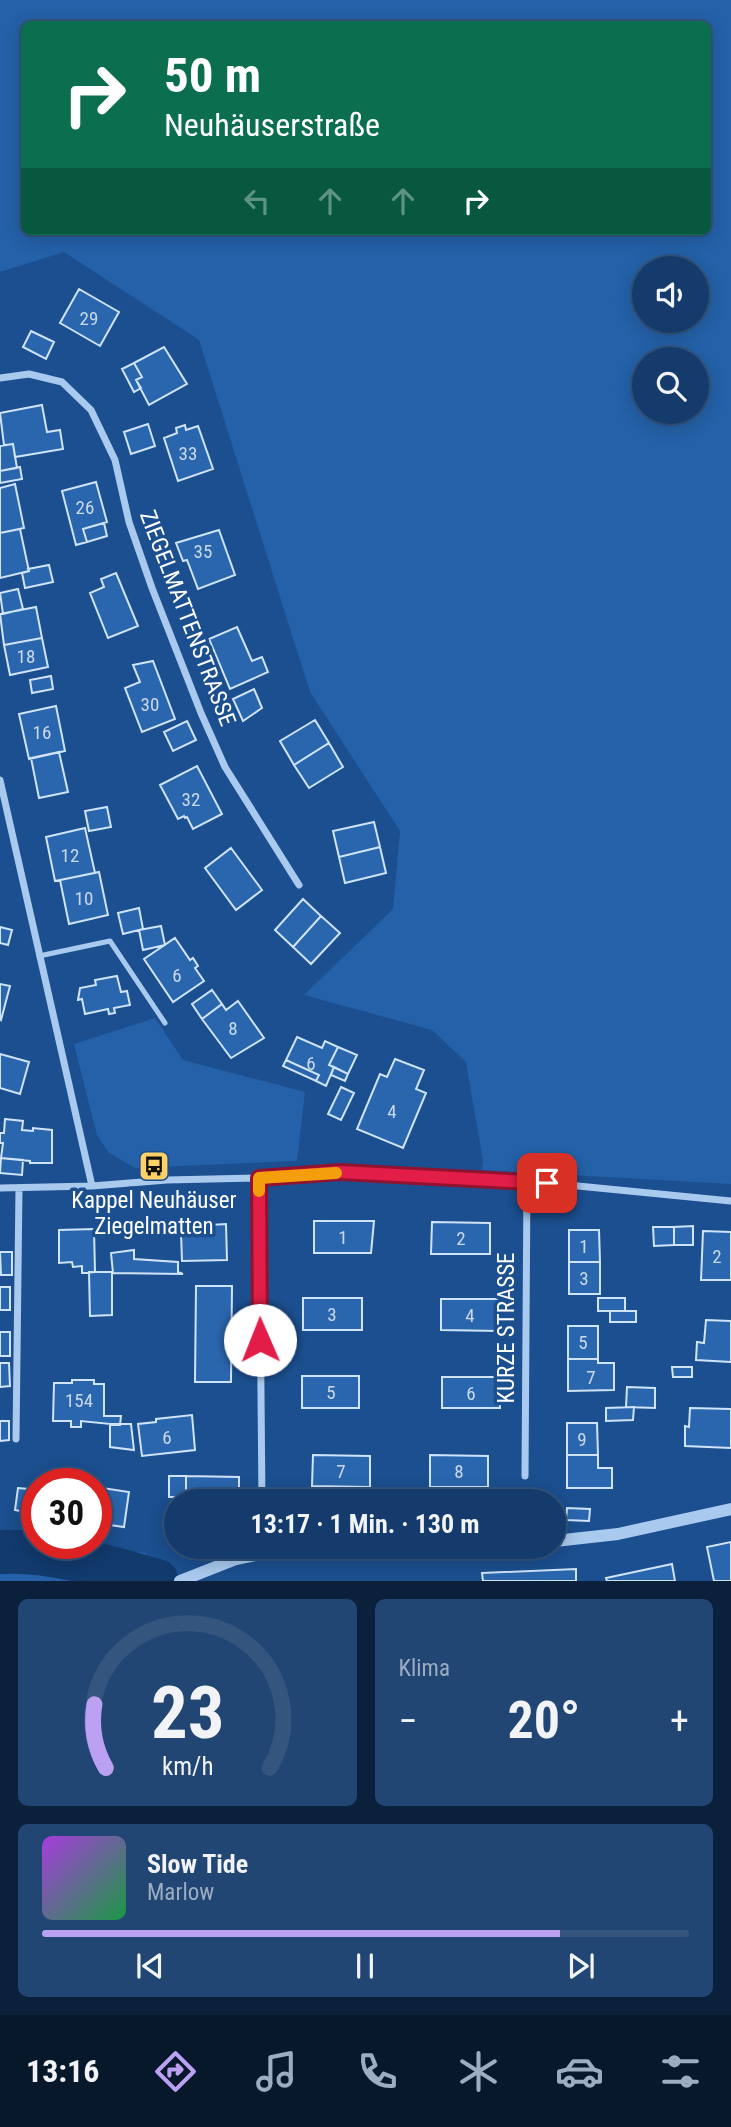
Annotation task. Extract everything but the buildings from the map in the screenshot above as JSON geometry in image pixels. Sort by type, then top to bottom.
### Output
[{"type":"street","name":"ZIEGELMATTENSTRASSE","points":[[0,378],[29,374],[62,382],[91,410],[115,460],[129,522],[201,713],[225,767],[299,885]]},
{"type":"street","points":[[0,780],[92,1186]]},
{"type":"street","points":[[0,1188],[92,1186],[340,1172],[527,1181],[731,1201]]},
{"type":"street","points":[[259,1178],[262,1489]]},
{"type":"street","name":"KURZE STRASSE","points":[[525,1476],[527,1181]]},
{"type":"street","points":[[16,1439],[19,1188]]},
{"type":"street","points":[[566,1540],[618,1534],[731,1509]]},
{"type":"street","points":[[180,1581],[236,1559]]},
{"type":"lane","points":[[39,956],[110,942],[165,1023]]},
{"type":"shaded area","points":[[0,0],[731,0],[731,1184],[482,1170],[483,1161],[466,1062],[432,1030],[304,995],[393,909],[400,831],[310,692],[199,340],[64,252],[0,272]]},
{"type":"shaded area","points":[[155,1018],[183,1060],[305,1092],[297,1161],[135,1168],[109,1153],[97,1135],[74,1044]]},
{"type":"shaded area","points":[[0,1542],[21,1542],[21,1559],[112,1559],[112,1550],[146,1553],[148,1571],[126,1581],[0,1581]]},
{"type":"waterway","points":[[0,1552],[59,1556],[157,1581]]},
{"type":"slow traffic","points":[[259,1191],[259,1178],[336,1173]]},
{"type":"place","name":"Kappel Neuhäuser Ziegelmatten","points":[[154,1166]]},
{"type":"route","points":[[260,1340],[259,1178],[340,1172],[547,1183]]}]
